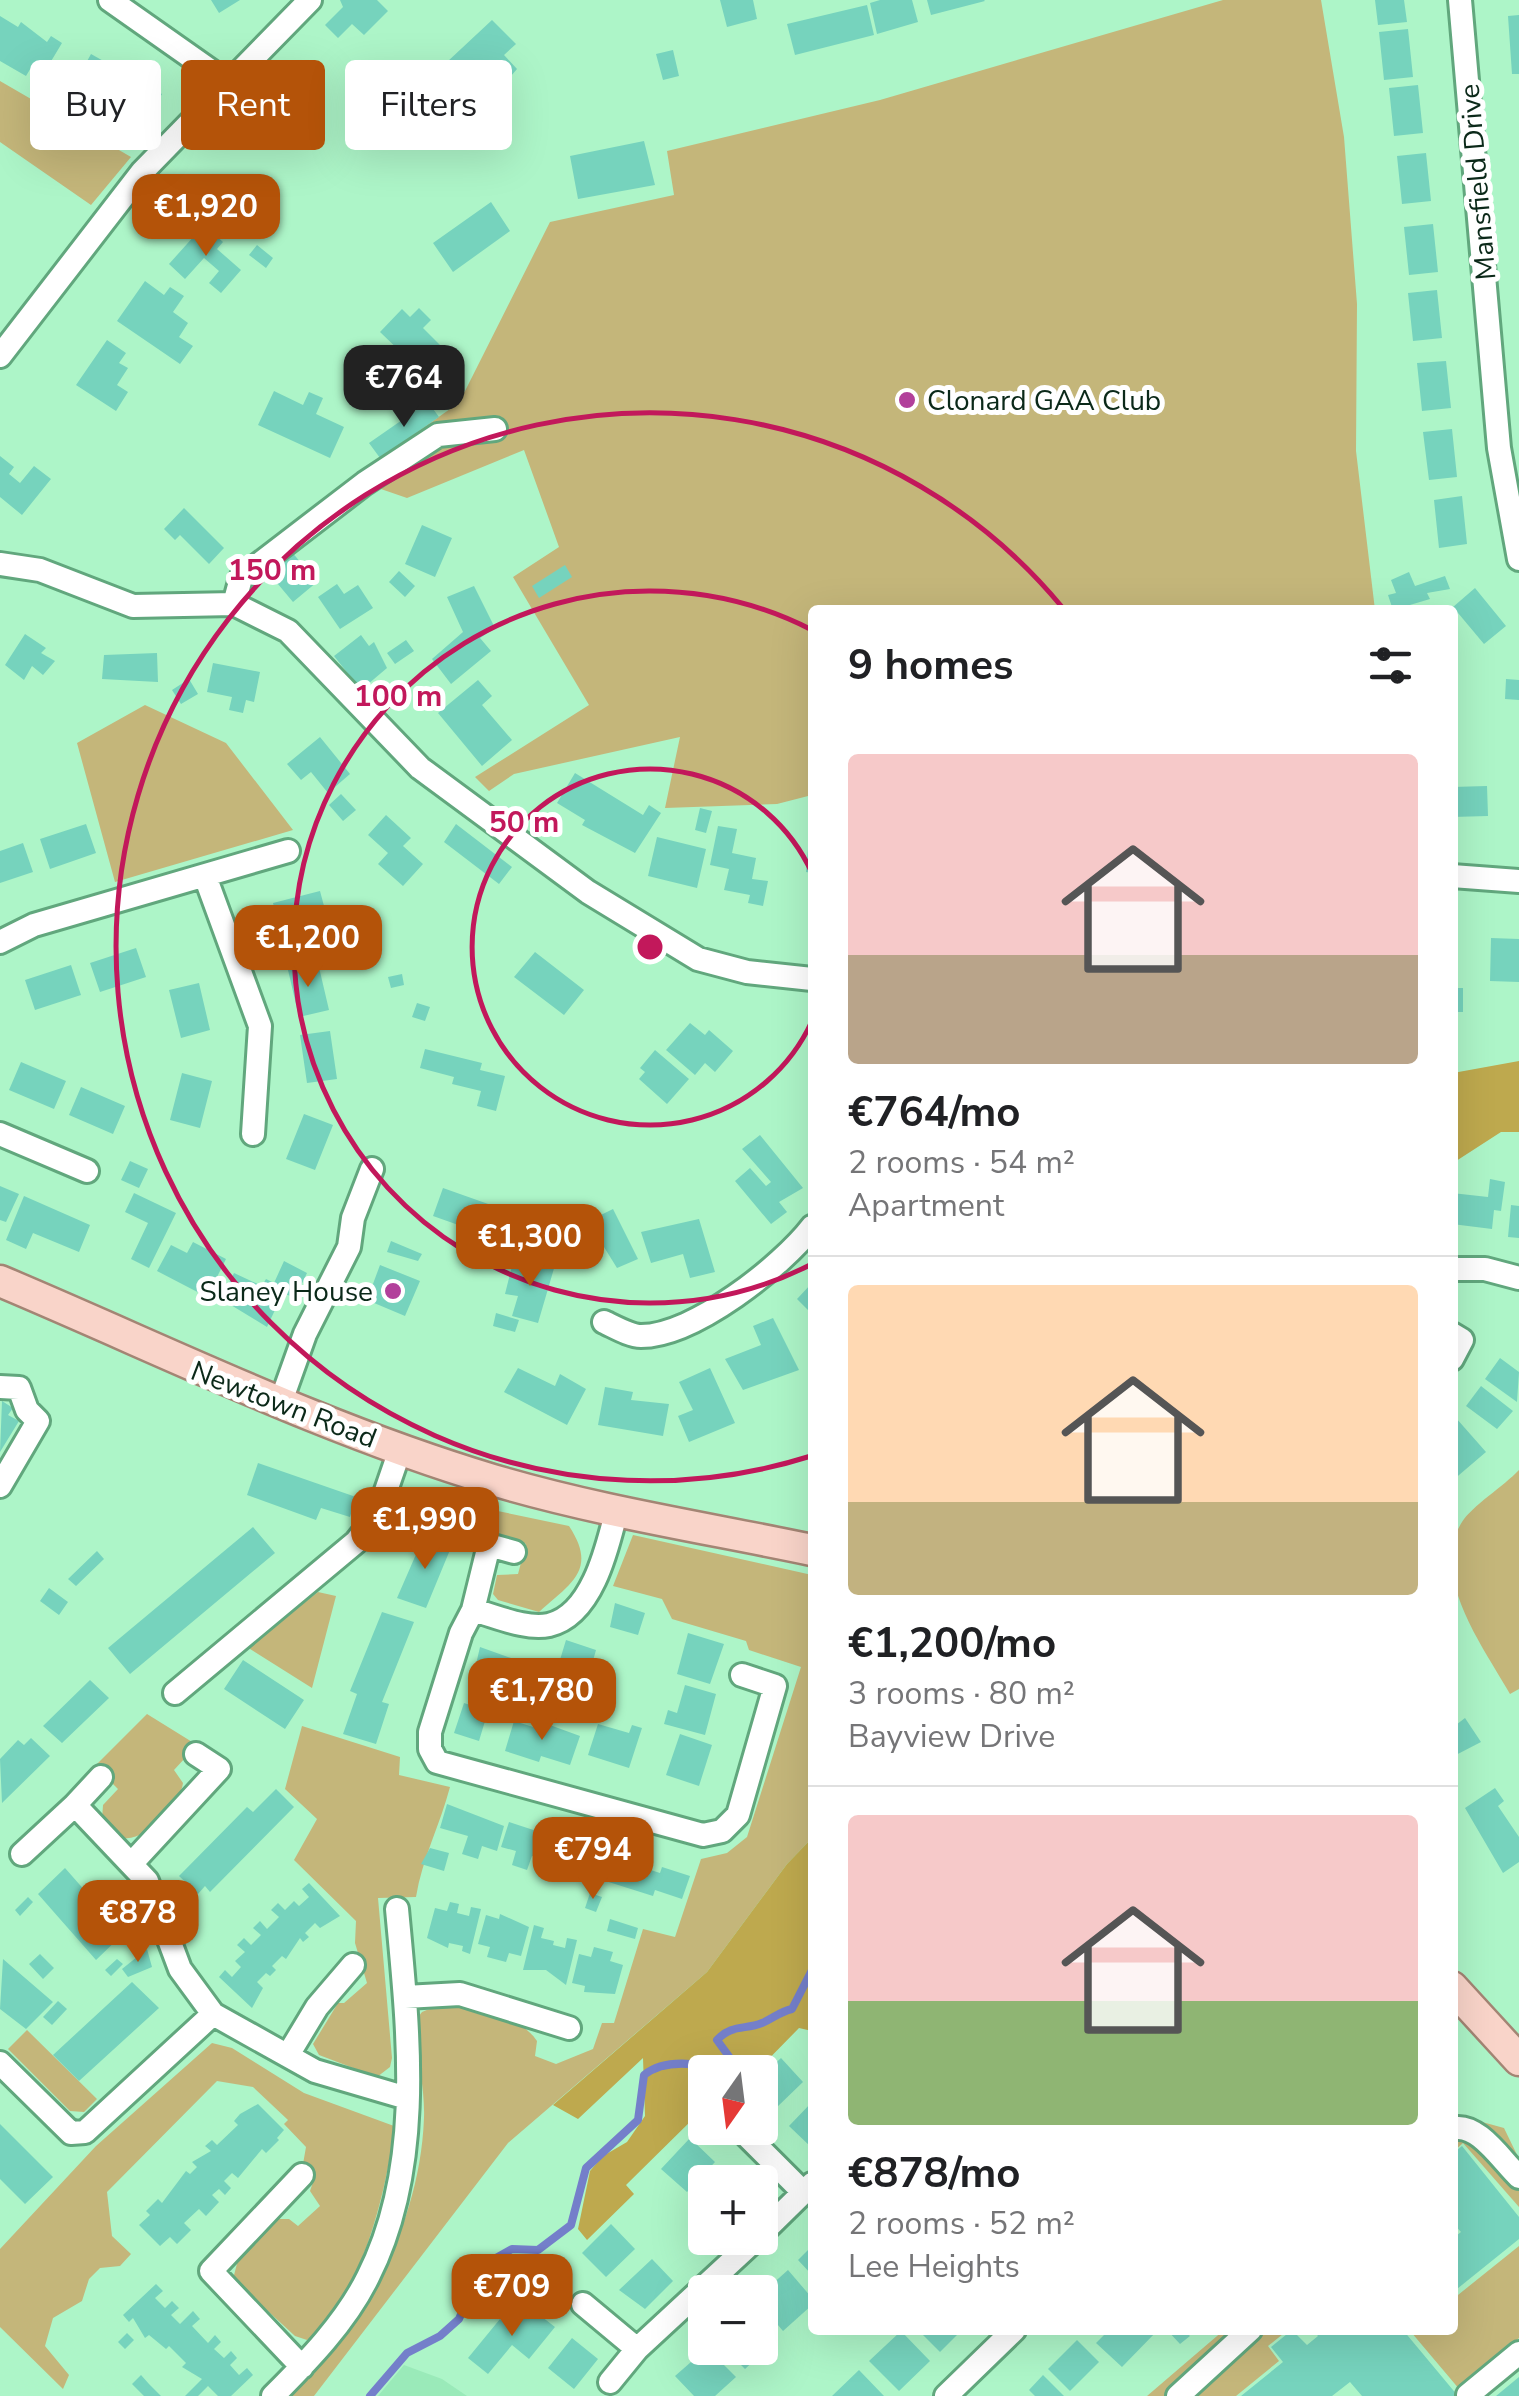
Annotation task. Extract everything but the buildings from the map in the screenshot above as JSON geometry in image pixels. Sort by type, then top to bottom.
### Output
[{"type":"main road","name":"Newtown Road","points":[[0,1281],[280,1404],[400,1450],[496,1481],[808,1549]]},
{"type":"main road","points":[[1458,1994],[1519,2060]]},
{"type":"street","points":[[110,0],[195,60]]},
{"type":"street","points":[[251,60],[310,0]]},
{"type":"street","name":"Mansfield Drive","points":[[1460,0],[1499,448],[1519,559]]},
{"type":"street","points":[[3,345],[142,172],[181,132]]},
{"type":"street","points":[[1494,365],[1519,365]]},
{"type":"street","points":[[234,604],[242,578],[365,483],[438,435],[494,428]]},
{"type":"street","points":[[0,564],[40,570],[133,606],[234,604],[288,631],[420,768],[604,902],[698,959],[748,972],[808,979]]},
{"type":"street","points":[[0,942],[34,925],[288,852]]},
{"type":"street","points":[[205,876],[260,1026],[253,1134]]},
{"type":"street","points":[[1458,877],[1519,882]]},
{"type":"street","points":[[0,1134],[87,1172]]},
{"type":"street","points":[[280,1404],[305,1334],[349,1247],[353,1218],[372,1170]]},
{"type":"street","points":[[604,1322],[640,1336],[685,1324],[785,1259],[808,1232]]},
{"type":"street","points":[[1458,1269],[1485,1269],[1519,1278]]},
{"type":"street","points":[[0,1387],[18,1388],[26,1410],[38,1420],[0,1486]]},
{"type":"street","points":[[175,1693],[356,1542],[378,1514],[400,1450]]},
{"type":"street","points":[[473,1610],[530,1626],[553,1625],[578,1604],[601,1575],[617,1509]]},
{"type":"street","points":[[514,1552],[490,1546],[473,1610],[461,1633],[430,1732],[430,1749],[437,1762],[704,1835],[722,1831],[738,1815],[775,1686],[742,1675]]},
{"type":"street","points":[[132,1863],[218,1769],[196,1754]]},
{"type":"street","points":[[22,1854],[101,1777]]},
{"type":"street","points":[[74,1805],[132,1863],[154,1897],[180,1969],[223,2020],[315,2071],[407,2098]]},
{"type":"street","points":[[273,2396],[350,2308],[382,2248],[403,2165],[407,2098],[405,1997],[397,1908]]},
{"type":"street","points":[[288,2055],[317,2007],[353,1966]]},
{"type":"street","points":[[405,1997],[460,1994],[568,2028]]},
{"type":"street","points":[[0,2063],[72,2132],[85,2132],[223,2020]]},
{"type":"street","points":[[1458,2128],[1470,2127],[1478,2132],[1488,2149],[1507,2160],[1519,2177]]},
{"type":"street","points":[[758,2145],[808,2188],[778,2217]]},
{"type":"street","points":[[302,2174],[211,2271],[302,2367]]},
{"type":"street","points":[[610,2382],[636,2349],[737,2255]]},
{"type":"street","points":[[582,2304],[636,2349]]},
{"type":"street","points":[[946,2396],[1009,2335]]},
{"type":"street","points":[[1178,2396],[1245,2335]]},
{"type":"street","points":[[1468,2395],[1519,2352]]},
{"type":"shaded area","name":"Clonard GAA Club","points":[[1223,0],[1321,0],[1344,137],[1357,304],[1356,451],[1374,605],[808,605],[808,796],[777,804],[665,808],[680,737],[514,774],[489,791],[475,777],[589,705],[513,577],[559,547],[524,450],[407,498],[378,488],[366,468],[450,409],[465,391],[550,222],[674,195],[667,151],[880,100]]},
{"type":"shaded area","points":[[0,81],[30,98],[30,150],[119,150],[131,157],[91,205],[0,142]]},
{"type":"shaded area","points":[[145,705],[226,743],[293,830],[115,882],[77,743]]},
{"type":"shaded area","points":[[1519,1061],[1519,1132],[1501,1132],[1458,1160],[1458,1072]]},
{"type":"shaded area","points":[[1519,1470],[1519,1689],[1510,1694],[1475,1634],[1458,1594],[1458,1531],[1473,1509]]},
{"type":"shaded area","points":[[488,1509],[569,1526],[577,1541],[581,1565],[577,1575],[539,1612],[498,1600],[493,1594],[497,1575],[518,1574],[526,1544],[483,1529]]},
{"type":"shaded area","points":[[633,1535],[808,1574],[808,1842],[787,1864],[707,1972],[508,2143],[314,2396],[292,2396],[343,2336],[365,2303],[400,2233],[412,2196],[424,2118],[415,2021],[422,2012],[451,2006],[501,2015],[537,2041],[535,2056],[556,2064],[593,2049],[602,2023],[614,2023],[643,1929],[675,1937],[701,1859],[727,1853],[747,1837],[801,1667],[749,1650],[746,1641],[672,1619],[662,1599],[613,1586]]},
{"type":"shaded area","points":[[318,1592],[336,1596],[312,1688],[247,1647]]},
{"type":"shaded area","points":[[147,1714],[197,1745],[174,1770],[183,1783],[168,1811],[139,1835],[120,1837],[102,1820],[103,1805],[118,1789],[95,1766]]},
{"type":"shaded area","points":[[302,1726],[400,1757],[399,1775],[450,1787],[416,1897],[378,1898],[392,2058],[390,2067],[377,2077],[319,2055],[313,2044],[338,2003],[344,2003],[367,1983],[355,1943],[356,1921],[294,1860],[317,1819],[285,1789]]},
{"type":"shaded area","points":[[808,1842],[808,2030],[799,2028],[773,2055],[688,2055],[688,2124],[626,2185],[634,2194],[587,2240],[578,2229],[590,2171],[603,2156],[627,2142],[645,2116],[643,2058],[578,2119],[553,2105],[707,1972],[787,1864]]},
{"type":"shaded area","points":[[27,2030],[97,2099],[84,2112],[70,2111],[8,2049]]},
{"type":"shaded area","points":[[212,2043],[232,2048],[304,2093],[394,2126],[378,2210],[356,2273],[342,2301],[307,2340],[295,2336],[233,2279],[239,2256],[272,2219],[289,2219],[298,2226],[320,2206],[310,2191],[315,2176],[303,2164],[306,2147],[284,2124],[288,2120],[253,2087],[217,2081],[107,2192],[112,2236],[131,2254],[120,2266],[100,2268],[89,2279],[82,2301],[53,2318],[45,2346],[69,2375],[63,2389],[0,2327],[0,2249],[96,2146]]},
{"type":"shaded area","points":[[1458,2115],[1504,2128],[1519,2159],[1519,2207],[1463,2143],[1458,2148]]},
{"type":"shaded area","points":[[1519,2246],[1519,2338],[1460,2390],[1414,2335],[1458,2335],[1458,2295]]},
{"type":"shaded area","points":[[1218,2335],[1282,2335],[1268,2346],[1279,2361],[1236,2396],[1147,2396]]},
{"type":"shaded area","points":[[404,2365],[442,2379],[467,2396],[378,2396]]},
{"type":"waterway","points":[[370,2396],[407,2353],[440,2336],[459,2319],[470,2293],[496,2258],[512,2249],[538,2250],[571,2225],[586,2168],[638,2120],[644,2075],[671,2064],[723,2070],[733,2062],[717,2040],[733,2029],[762,2023],[792,2009],[808,1978]]},
{"type":"place","name":"Clonard GAA Club","points":[[907,400]]},
{"type":"place","name":"Slaney House","points":[[393,1291]]}]
